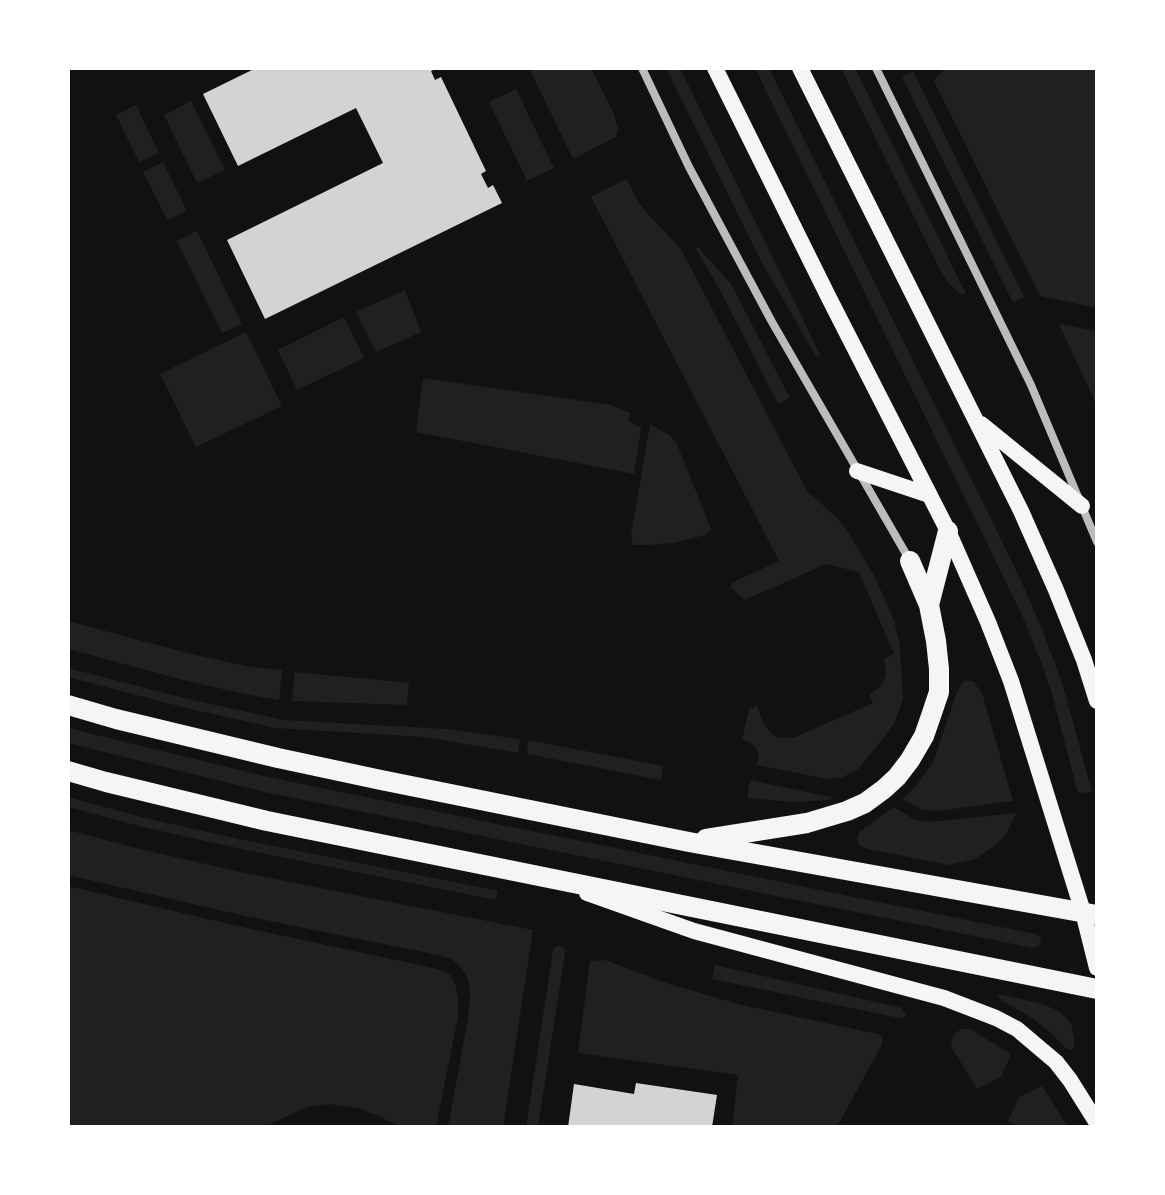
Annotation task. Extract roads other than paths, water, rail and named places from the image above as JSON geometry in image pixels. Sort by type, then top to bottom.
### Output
[{"type":"main road","points":[[715,68],[948,531],[988,622],[1090,913],[1097,968]]},
{"type":"main road","points":[[800,68],[977,421],[1056,590],[1097,701]]},
{"type":"main road","points":[[977,421],[1082,506]]},
{"type":"main road","points":[[857,471],[929,495]]},
{"type":"main road","points":[[929,605],[948,531]]},
{"type":"main road","points":[[689,842],[827,818],[865,803],[897,777],[924,736],[939,692],[936,641],[929,605],[910,561]]},
{"type":"main road","points":[[68,705],[278,758],[689,842],[1090,913]]},
{"type":"main road","points":[[68,771],[267,821],[1097,989]]},
{"type":"main road","points":[[548,878],[694,931],[944,998],[996,1018],[1017,1029],[1056,1062],[1097,1123]]},
{"type":"street","points":[[642,68],[689,167],[772,322],[910,561]]},
{"type":"street","points":[[876,68],[1031,385],[1097,542]]}]
